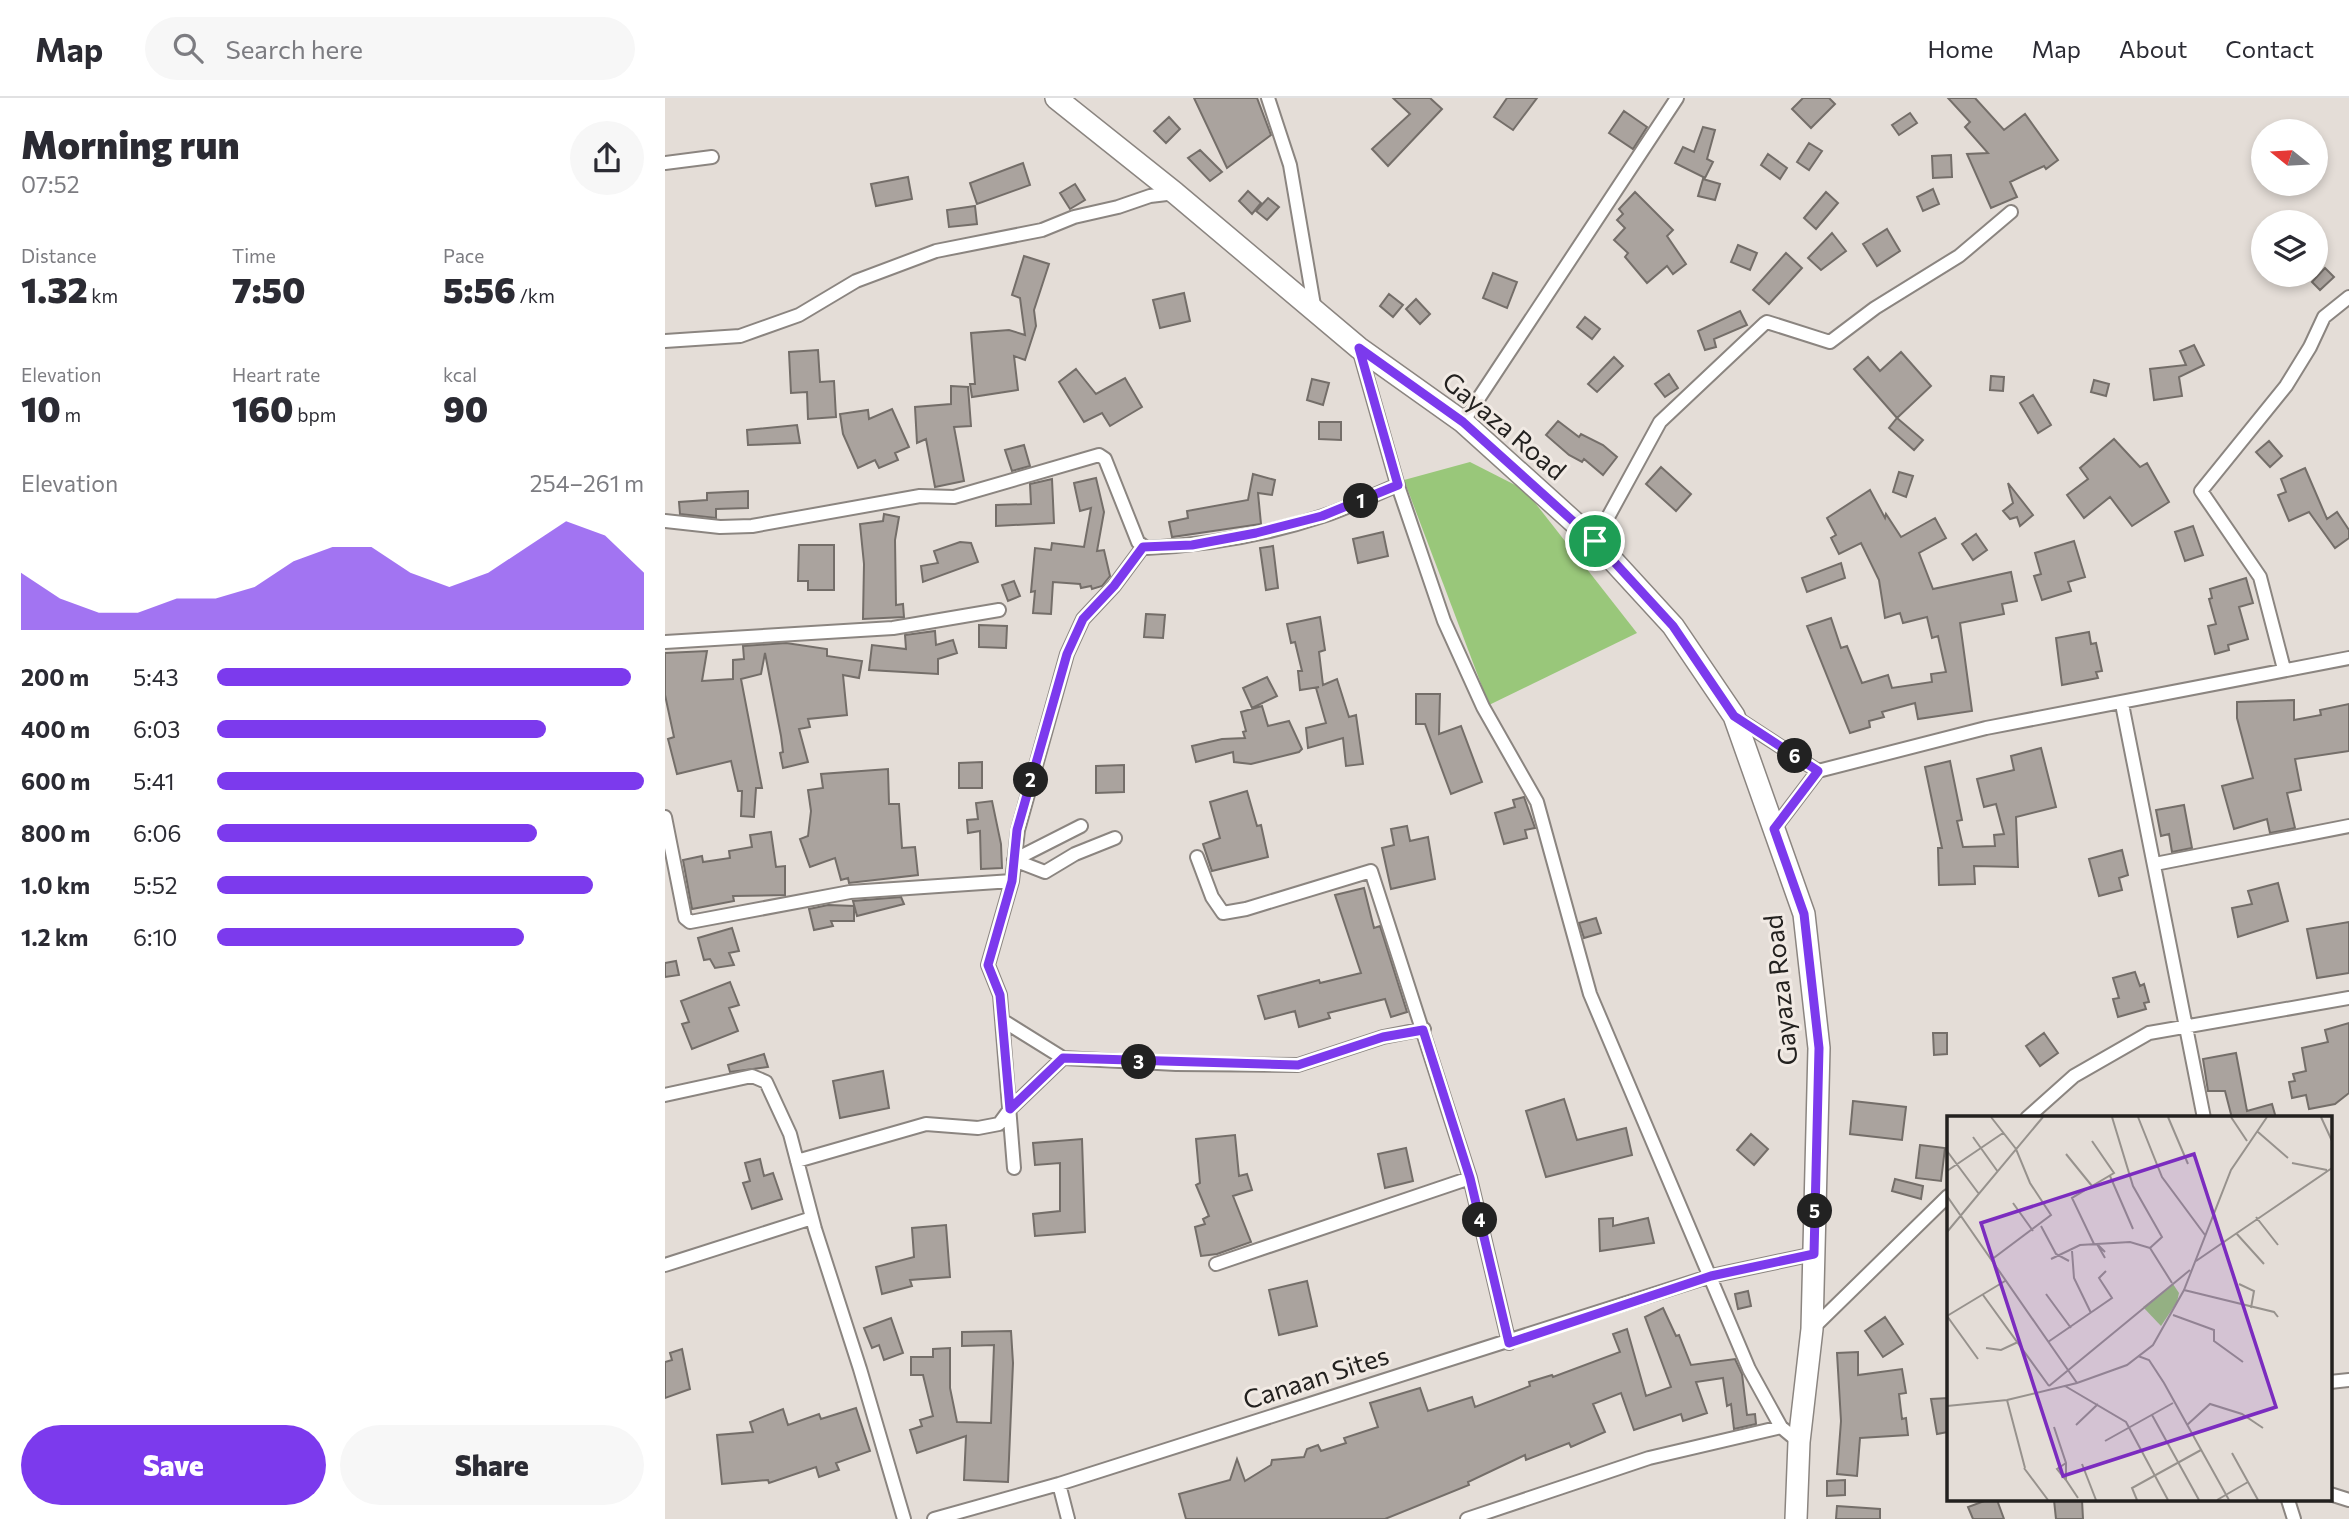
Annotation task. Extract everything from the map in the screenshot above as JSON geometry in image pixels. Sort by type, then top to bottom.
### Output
[{"type":"main road","name":"Gayaza Road","points":[[1056,98],[1175,193],[1359,348],[1463,422],[1595,541],[1673,626],[1734,716],[1804,914],[1819,1048],[1812,1329],[1795,1519]]},
{"type":"street","points":[[1268,98],[1290,165],[1315,311]]},
{"type":"street","points":[[1463,422],[1677,98]]},
{"type":"street","points":[[665,163],[712,157]]},
{"type":"street","points":[[665,341],[740,336],[799,315],[856,281],[936,251],[1042,230],[1074,217],[1150,196],[1175,193]]},
{"type":"street","points":[[1595,541],[1660,422],[1764,324],[1767,322],[1830,342],[1875,309],[1959,256],[2011,212]]},
{"type":"street","points":[[2284,669],[2260,577],[2201,491],[2285,386],[2310,347],[2319,323],[2349,297]]},
{"type":"street","points":[[1359,348],[1398,485],[1450,633],[1483,707],[1537,802],[1590,994],[1749,1369],[1781,1427],[1800,1442]]},
{"type":"street","points":[[665,521],[720,527],[752,526],[920,496],[954,497],[1099,454],[1105,459],[1143,547]]},
{"type":"street","points":[[1143,547],[1192,545],[1256,533],[1322,516],[1398,485]]},
{"type":"street","points":[[1014,1168],[1000,995],[988,965],[1012,881],[1017,830],[1067,654],[1083,619],[1114,586],[1143,547]]},
{"type":"street","points":[[665,642],[893,628],[999,610]]},
{"type":"street","points":[[1774,829],[1818,771],[1986,728],[2122,704],[2284,669],[2349,658]]},
{"type":"street","points":[[2122,704],[2204,1116]]},
{"type":"street","points":[[1734,716],[1818,771]]},
{"type":"street","points":[[665,817],[685,918],[690,922],[850,891],[1012,881]]},
{"type":"street","points":[[1014,860],[1081,826]]},
{"type":"street","points":[[2155,864],[2349,826]]},
{"type":"street","points":[[1014,860],[1045,872],[1075,854],[1115,838]]},
{"type":"street","points":[[1197,858],[1212,897],[1223,913],[1246,909],[1371,871],[1470,1178],[1509,1343]]},
{"type":"street","points":[[2029,1116],[2074,1076],[2116,1049],[2149,1033],[2349,998]]},
{"type":"street","points":[[1002,1020],[1063,1058],[1298,1065],[1383,1037],[1423,1030]]},
{"type":"street","points":[[797,1161],[926,1124],[978,1128],[999,1124],[1010,1109],[1063,1058]]},
{"type":"street","points":[[665,1095],[752,1076],[766,1082],[790,1134],[812,1218],[904,1519]]},
{"type":"street","points":[[1216,1264],[1470,1178]]},
{"type":"street","points":[[1812,1329],[1947,1197]]},
{"type":"street","points":[[665,1265],[812,1218]]},
{"type":"street","name":"Canaan Sites","points":[[934,1519],[1059,1484],[1509,1343],[1711,1276],[1814,1254]]},
{"type":"street","points":[[2331,1382],[2349,1380]]},
{"type":"street","points":[[1467,1519],[1649,1458],[1781,1427]]},
{"type":"street","points":[[1059,1484],[1068,1519]]},
{"type":"street","points":[[2331,1494],[2349,1500]]},
{"type":"street","points":[[2289,1502],[2294,1519]]},
{"type":"green space","points":[[1470,462],[1525,490],[1637,633],[1489,705],[1404,480]]},
{"type":"building","points":[[1194,98],[1257,98],[1271,135],[1227,168]]},
{"type":"building","points":[[1393,98],[1430,98],[1442,109],[1388,166],[1372,149],[1410,114]]},
{"type":"building","points":[[1507,98],[1537,98],[1513,130],[1494,117]]},
{"type":"building","points":[[1803,98],[1829,98],[1835,104],[1811,128],[1792,109]]},
{"type":"building","points":[[1948,98],[1975,98],[2004,130],[2025,114],[2058,160],[2046,169],[2044,166],[2010,182],[2017,197],[1991,208],[1967,154],[1988,153],[1965,127],[1970,122]]},
{"type":"building","points":[[1624,111],[1647,127],[1633,149],[1609,133]]},
{"type":"building","points":[[1910,113],[1917,123],[1899,135],[1892,125]]},
{"type":"building","points":[[1169,117],[1180,129],[1166,143],[1154,131]]},
{"type":"building","points":[[1703,127],[1715,130],[1707,159],[1713,162],[1705,178],[1675,163],[1683,147],[1694,152]]},
{"type":"building","points":[[1809,143],[1822,151],[1809,170],[1797,162]]},
{"type":"building","points":[[1200,150],[1222,172],[1210,181],[1188,158]]},
{"type":"building","points":[[1768,154],[1787,168],[1780,179],[1761,165]]},
{"type":"building","points":[[1951,155],[1952,177],[1933,178],[1932,156]]},
{"type":"building","points":[[1023,163],[1030,185],[977,204],[970,183]]},
{"type":"building","points":[[908,177],[912,199],[876,206],[871,184]]},
{"type":"building","points":[[1703,179],[1720,184],[1715,200],[1698,196]]},
{"type":"building","points":[[1075,184],[1085,200],[1070,209],[1060,193]]},
{"type":"building","points":[[1933,189],[1939,204],[1923,211],[1917,197]]},
{"type":"building","points":[[1248,191],[1261,203],[1252,214],[1239,201]]},
{"type":"building","points":[[1635,192],[1673,230],[1667,236],[1686,264],[1673,274],[1667,266],[1647,283],[1625,257],[1628,253],[1614,240],[1625,228],[1617,220],[1623,214],[1619,209]]},
{"type":"building","points":[[1826,192],[1838,203],[1816,229],[1804,218]]},
{"type":"building","points":[[1268,198],[1279,207],[1267,220],[1256,211]]},
{"type":"building","points":[[975,206],[977,224],[949,227],[947,210]]},
{"type":"building","points":[[1887,229],[1900,251],[1877,266],[1863,244]]},
{"type":"building","points":[[1832,233],[1846,251],[1821,270],[1808,258]]},
{"type":"building","points":[[1738,245],[1757,253],[1750,270],[1731,262]]},
{"type":"building","points":[[1786,253],[1802,268],[1769,304],[1753,290]]},
{"type":"building","points":[[1024,256],[1049,264],[1034,310],[1036,326],[1025,360],[1014,356],[1018,390],[972,397],[970,384],[975,384],[971,333],[1009,330],[1025,335],[1020,298],[1012,295]]},
{"type":"building","points":[[2328,271],[2334,277],[2328,283]]},
{"type":"building","points":[[1493,273],[1517,282],[1507,308],[1483,298]]},
{"type":"building","points":[[1184,293],[1190,321],[1160,328],[1153,300]]},
{"type":"building","points":[[1389,294],[1403,305],[1393,317],[1380,306]]},
{"type":"building","points":[[1416,299],[1430,314],[1420,324],[1406,309]]},
{"type":"building","points":[[1740,311],[1747,325],[1714,339],[1716,347],[1705,350],[1698,331]]},
{"type":"building","points":[[1585,317],[1600,329],[1592,339],[1577,327]]},
{"type":"building","points":[[2194,345],[2204,365],[2179,377],[2182,396],[2154,400],[2150,369],[2186,365],[2180,351]]},
{"type":"building","points":[[818,350],[820,382],[834,381],[836,417],[808,419],[807,392],[791,393],[789,352]]},
{"type":"building","points":[[1901,352],[1931,386],[1897,418],[1854,369],[1868,357],[1880,371]]},
{"type":"building","points":[[1614,357],[1623,366],[1597,392],[1588,384]]},
{"type":"building","points":[[1076,369],[1096,394],[1125,378],[1142,407],[1110,426],[1102,413],[1084,422],[1059,382]]},
{"type":"building","points":[[1669,374],[1678,388],[1665,397],[1655,384]]},
{"type":"building","points":[[1991,376],[2004,377],[2003,391],[1990,390]]},
{"type":"building","points":[[1312,379],[1329,383],[1323,405],[1307,400]]},
{"type":"building","points":[[2094,380],[2109,384],[2106,396],[2091,392]]},
{"type":"building","points":[[951,386],[968,387],[971,426],[954,427],[964,481],[935,487],[926,439],[917,443],[915,407],[951,404]]},
{"type":"building","points":[[2033,395],[2051,425],[2038,433],[2020,403]]},
{"type":"building","points":[[892,409],[909,447],[895,453],[898,460],[879,468],[875,460],[858,468],[843,434],[840,414],[868,410],[869,419]]},
{"type":"building","points":[[1897,418],[1923,440],[1914,450],[1889,428]]},
{"type":"building","points":[[1558,421],[1579,437],[1581,434],[1603,445],[1617,457],[1603,475],[1584,459],[1582,462],[1569,455],[1546,435]]},
{"type":"building","points":[[1319,422],[1341,422],[1341,440],[1319,439]]},
{"type":"building","points":[[797,425],[800,443],[748,445],[747,430]]},
{"type":"building","points":[[2114,439],[2140,467],[2147,463],[2169,502],[2132,526],[2110,497],[2084,518],[2067,495],[2088,479],[2080,468]]},
{"type":"building","points":[[2269,441],[2282,456],[2270,467],[2256,452]]},
{"type":"building","points":[[1024,445],[1030,466],[1012,471],[1005,450]]},
{"type":"building","points":[[1661,467],[1691,494],[1676,511],[1646,484]]},
{"type":"building","points":[[2305,468],[2327,519],[2337,512],[2349,530],[2349,538],[2335,548],[2309,512],[2289,521],[2278,495],[2286,492],[2281,479]]},
{"type":"building","points":[[1899,472],[1913,476],[1906,497],[1893,492]]},
{"type":"building","points":[[1253,474],[1275,480],[1272,495],[1258,493],[1261,524],[1172,537],[1169,522],[1188,518],[1187,511],[1248,500]]},
{"type":"building","points":[[1096,478],[1104,512],[1097,551],[1104,550],[1110,576],[1102,586],[1092,589],[1091,586],[1081,588],[1080,584],[1053,582],[1051,614],[1033,613],[1035,591],[1031,592],[1035,548],[1051,550],[1052,543],[1084,547],[1091,508],[1080,511],[1074,483]]},
{"type":"building","points":[[1052,479],[1054,523],[996,526],[996,505],[1031,504],[1030,484]]},
{"type":"building","points":[[2008,483],[2033,515],[2020,526],[2017,517],[2010,519],[2003,511],[2013,503]]},
{"type":"building","points":[[1870,490],[1885,518],[1886,514],[1901,537],[1935,518],[1946,538],[1919,553],[1933,589],[2011,572],[2017,601],[2002,604],[2004,614],[1960,623],[1972,711],[1918,719],[1915,703],[1882,712],[1884,717],[1869,721],[1870,727],[1850,733],[1807,626],[1831,618],[1841,648],[1847,646],[1862,683],[1888,675],[1892,688],[1932,682],[1931,674],[1946,672],[1938,636],[1932,638],[1927,617],[1903,623],[1900,613],[1885,618],[1879,580],[1861,543],[1839,554],[1831,538],[1836,535],[1827,518]]},
{"type":"building","points":[[748,491],[748,508],[716,509],[716,518],[680,514],[679,502],[707,500],[707,493]]},
{"type":"building","points":[[884,514],[899,517],[895,540],[896,605],[903,604],[904,617],[863,619],[864,564],[860,524],[883,521]]},
{"type":"building","points":[[2193,526],[2203,555],[2185,561],[2175,532]]},
{"type":"building","points":[[1383,532],[1388,556],[1358,563],[1353,539]]},
{"type":"building","points":[[1976,534],[1987,550],[1973,560],[1962,544]]},
{"type":"building","points":[[2074,541],[2085,577],[2068,582],[2071,591],[2042,600],[2034,576],[2041,574],[2035,553]]},
{"type":"building","points":[[960,542],[971,543],[978,562],[923,582],[921,566],[938,563],[934,551]]},
{"type":"building","points":[[799,545],[834,545],[834,590],[808,590],[808,581],[798,581]]},
{"type":"building","points":[[1273,546],[1278,588],[1266,590],[1260,548]]},
{"type":"building","points":[[1841,563],[1845,578],[1807,592],[1802,578]]},
{"type":"building","points":[[2246,578],[2253,603],[2239,607],[2248,639],[2228,645],[2229,650],[2215,654],[2208,626],[2216,624],[2209,599],[2212,598],[2210,589]]},
{"type":"building","points":[[1014,581],[1020,596],[1008,601],[1002,585]]},
{"type":"building","points":[[1146,614],[1165,615],[1163,638],[1144,637]]},
{"type":"building","points":[[1320,617],[1325,650],[1319,652],[1323,685],[1337,679],[1349,717],[1356,715],[1363,764],[1346,766],[1343,738],[1308,748],[1306,728],[1326,723],[1316,688],[1319,687],[1300,690],[1298,671],[1302,671],[1295,642],[1291,643],[1287,624]]},
{"type":"building","points":[[979,625],[1007,626],[1006,648],[979,647]]},
{"type":"building","points":[[935,631],[936,645],[953,640],[957,653],[938,659],[938,674],[869,670],[872,645],[906,649],[905,635]]},
{"type":"building","points":[[2089,632],[2091,644],[2096,643],[2102,671],[2096,672],[2098,678],[2062,685],[2056,638]]},
{"type":"building","points":[[786,643],[827,649],[827,656],[862,661],[859,678],[843,675],[847,715],[808,719],[810,727],[799,729],[808,762],[783,768],[781,736],[765,653],[761,674],[741,679],[762,788],[756,788],[754,817],[741,816],[742,791],[738,791],[731,761],[677,774],[668,739],[674,737],[665,695],[665,653],[707,651],[702,681],[733,679],[733,660],[744,659],[743,646]]},
{"type":"building","points":[[1267,677],[1277,696],[1252,708],[1243,688]]},
{"type":"building","points":[[1416,694],[1440,694],[1439,734],[1461,726],[1482,782],[1451,794],[1425,724],[1416,724]]},
{"type":"building","points":[[2294,700],[2294,720],[2321,715],[2320,710],[2349,704],[2349,751],[2295,759],[2301,790],[2287,793],[2295,828],[2270,833],[2267,819],[2234,829],[2222,786],[2253,778],[2237,718],[2237,702]]},
{"type":"building","points":[[1262,706],[1268,726],[1289,721],[1302,749],[1299,752],[1251,764],[1234,762],[1233,752],[1196,762],[1192,746],[1222,739],[1245,738],[1241,712]]},
{"type":"building","points":[[2041,748],[2056,807],[2016,817],[2018,867],[1974,866],[1975,884],[1939,885],[1938,848],[1942,848],[1925,767],[1950,761],[1962,820],[1957,821],[1963,847],[1995,846],[1994,835],[2004,834],[1996,804],[1984,807],[1977,779],[2014,770],[2011,756]]},
{"type":"building","points":[[982,762],[982,788],[959,788],[959,763]]},
{"type":"building","points":[[1124,765],[1124,792],[1096,793],[1096,766]]},
{"type":"building","points":[[888,769],[889,804],[899,804],[902,848],[915,847],[918,875],[849,883],[848,878],[841,880],[835,858],[810,867],[800,839],[808,836],[811,811],[808,790],[823,788],[821,774]]},
{"type":"building","points":[[1247,791],[1257,826],[1261,825],[1268,857],[1212,871],[1203,844],[1220,838],[1210,802]]},
{"type":"building","points":[[1524,797],[1535,828],[1525,830],[1527,838],[1504,844],[1495,813],[1515,807],[1513,800]]},
{"type":"building","points":[[992,801],[1001,844],[1002,868],[981,869],[980,831],[968,833],[967,820],[978,819],[976,803]]},
{"type":"building","points":[[2184,805],[2192,848],[2172,852],[2169,834],[2161,836],[2156,810]]},
{"type":"building","points":[[1407,826],[1410,841],[1428,837],[1435,879],[1391,889],[1382,848],[1394,845],[1391,829]]},
{"type":"building","points":[[771,832],[776,867],[785,866],[785,895],[733,896],[734,901],[692,909],[683,860],[702,856],[703,862],[730,858],[729,851],[752,847],[750,835]]},
{"type":"building","points":[[2122,850],[2128,875],[2119,878],[2122,890],[2099,896],[2089,859]]},
{"type":"building","points":[[2278,883],[2288,921],[2238,937],[2232,908],[2252,904],[2248,891]]},
{"type":"building","points":[[1364,888],[1374,928],[1380,926],[1407,1012],[1391,1017],[1385,999],[1328,1013],[1330,1018],[1299,1027],[1295,1011],[1265,1019],[1258,996],[1319,980],[1320,983],[1361,973],[1335,895]]},
{"type":"building","points":[[901,897],[904,904],[857,916],[853,901]]},
{"type":"building","points":[[828,905],[854,906],[854,921],[831,921],[833,926],[814,930],[809,909]]},
{"type":"building","points":[[1596,918],[1601,933],[1584,938],[1579,923]]},
{"type":"building","points":[[2349,922],[2349,973],[2317,978],[2307,929]]},
{"type":"building","points":[[732,928],[739,951],[729,953],[734,965],[715,968],[710,959],[704,960],[698,938]]},
{"type":"building","points":[[676,961],[679,975],[665,977],[665,963]]},
{"type":"building","points":[[2135,972],[2140,986],[2144,984],[2149,1002],[2144,1003],[2146,1009],[2118,1017],[2113,999],[2119,998],[2113,978]]},
{"type":"building","points":[[730,982],[739,1005],[729,1008],[738,1031],[692,1049],[682,1024],[689,1022],[681,1001]]},
{"type":"building","points":[[2349,1023],[2349,1093],[2335,1104],[2309,1109],[2306,1095],[2292,1098],[2289,1082],[2295,1081],[2293,1074],[2306,1071],[2302,1048],[2328,1042],[2325,1030]]},
{"type":"building","points":[[1933,1033],[1947,1033],[1947,1054],[1934,1055]]},
{"type":"building","points":[[2044,1033],[2058,1053],[2040,1066],[2026,1046]]},
{"type":"building","points":[[2236,1053],[2247,1111],[2272,1104],[2275,1116],[2231,1116],[2225,1091],[2208,1091],[2203,1059]]},
{"type":"building","points":[[764,1054],[768,1067],[730,1072],[728,1065]]},
{"type":"building","points":[[883,1071],[889,1108],[840,1118],[833,1081]]},
{"type":"building","points":[[1564,1099],[1577,1140],[1626,1128],[1632,1155],[1546,1177],[1526,1111]]},
{"type":"building","points":[[1853,1101],[1906,1107],[1902,1140],[1850,1134]]},
{"type":"building","points":[[1751,1134],[1768,1149],[1754,1165],[1737,1150]]},
{"type":"building","points":[[1235,1135],[1239,1176],[1247,1174],[1252,1190],[1233,1196],[1251,1242],[1217,1254],[1201,1256],[1195,1227],[1205,1224],[1203,1219],[1209,1216],[1196,1185],[1200,1183],[1196,1139]]},
{"type":"building","points":[[1082,1139],[1085,1232],[1035,1236],[1033,1214],[1060,1211],[1060,1163],[1035,1165],[1033,1143]]},
{"type":"building","points":[[1920,1145],[1945,1148],[1941,1181],[1916,1178]]},
{"type":"building","points":[[1406,1148],[1413,1181],[1385,1188],[1378,1154]]},
{"type":"building","points":[[760,1159],[764,1176],[773,1173],[782,1199],[752,1209],[743,1183],[750,1181],[745,1163]]},
{"type":"building","points":[[1895,1179],[1923,1186],[1921,1199],[1892,1191]]},
{"type":"building","points":[[1613,1218],[1613,1226],[1648,1218],[1654,1243],[1600,1251],[1599,1219]]},
{"type":"building","points":[[946,1225],[950,1277],[910,1280],[912,1286],[882,1294],[876,1267],[914,1257],[912,1228]]},
{"type":"building","points":[[1307,1281],[1317,1326],[1279,1335],[1269,1290]]},
{"type":"building","points":[[1748,1291],[1751,1306],[1738,1309],[1735,1294]]},
{"type":"building","points":[[1663,1308],[1676,1336],[1679,1335],[1691,1365],[1735,1359],[1742,1374],[1747,1415],[1755,1414],[1756,1424],[1734,1429],[1731,1404],[1727,1406],[1723,1378],[1696,1382],[1707,1413],[1683,1421],[1681,1414],[1634,1430],[1621,1393],[1593,1404],[1605,1432],[1571,1447],[1569,1443],[1526,1460],[1525,1455],[1468,1482],[1469,1485],[1385,1519],[1186,1519],[1179,1494],[1230,1480],[1237,1459],[1245,1481],[1271,1465],[1272,1460],[1304,1457],[1307,1449],[1318,1445],[1321,1451],[1346,1443],[1344,1438],[1378,1427],[1370,1403],[1420,1388],[1428,1411],[1472,1397],[1475,1407],[1530,1386],[1529,1382],[1552,1375],[1553,1377],[1620,1352],[1613,1334],[1627,1329],[1646,1396],[1671,1387],[1645,1317]]},
{"type":"building","points":[[1885,1317],[1903,1344],[1883,1357],[1865,1331]]},
{"type":"building","points":[[891,1318],[903,1353],[884,1360],[879,1345],[872,1348],[864,1328]]},
{"type":"building","points":[[1011,1331],[1013,1363],[1008,1482],[964,1480],[966,1436],[917,1453],[910,1430],[922,1426],[920,1420],[933,1416],[923,1375],[911,1375],[911,1357],[933,1357],[933,1349],[950,1348],[950,1388],[957,1422],[991,1423],[994,1345],[962,1346],[962,1332]]},
{"type":"building","points":[[682,1349],[690,1389],[665,1398],[665,1362],[672,1360],[670,1353]]},
{"type":"building","points":[[1858,1352],[1858,1375],[1902,1369],[1906,1393],[1899,1394],[1902,1419],[1906,1418],[1908,1435],[1860,1438],[1857,1476],[1837,1474],[1841,1421],[1837,1353]]},
{"type":"building","points":[[1947,1398],[1947,1432],[1937,1434],[1931,1399]]},
{"type":"building","points":[[856,1408],[870,1451],[836,1463],[839,1470],[819,1477],[816,1467],[769,1483],[768,1480],[722,1484],[717,1435],[753,1432],[750,1422],[783,1409],[788,1425],[819,1414],[821,1419]]},
{"type":"building","points":[[1845,1480],[1845,1495],[1827,1496],[1827,1481]]},
{"type":"building","points":[[1982,1502],[1998,1502],[2004,1519],[1973,1519],[1968,1507]]},
{"type":"building","points":[[2054,1502],[2082,1502],[2083,1519],[2056,1519]]},
{"type":"building","points":[[1837,1506],[1880,1509],[1880,1519],[1836,1519]]},
{"type":"route","points":[[1359,348],[1463,422],[1595,541],[1673,626],[1734,716],[1818,771],[1774,829],[1804,914],[1819,1048],[1814,1254],[1711,1276],[1509,1343],[1470,1178],[1423,1030],[1383,1037],[1298,1065],[1176,1064],[1063,1058],[1010,1109],[1000,995],[988,965],[1012,881],[1017,830],[1067,654],[1083,619],[1114,586],[1143,547],[1192,545],[1256,533],[1322,516],[1398,485],[1359,348]]}]
